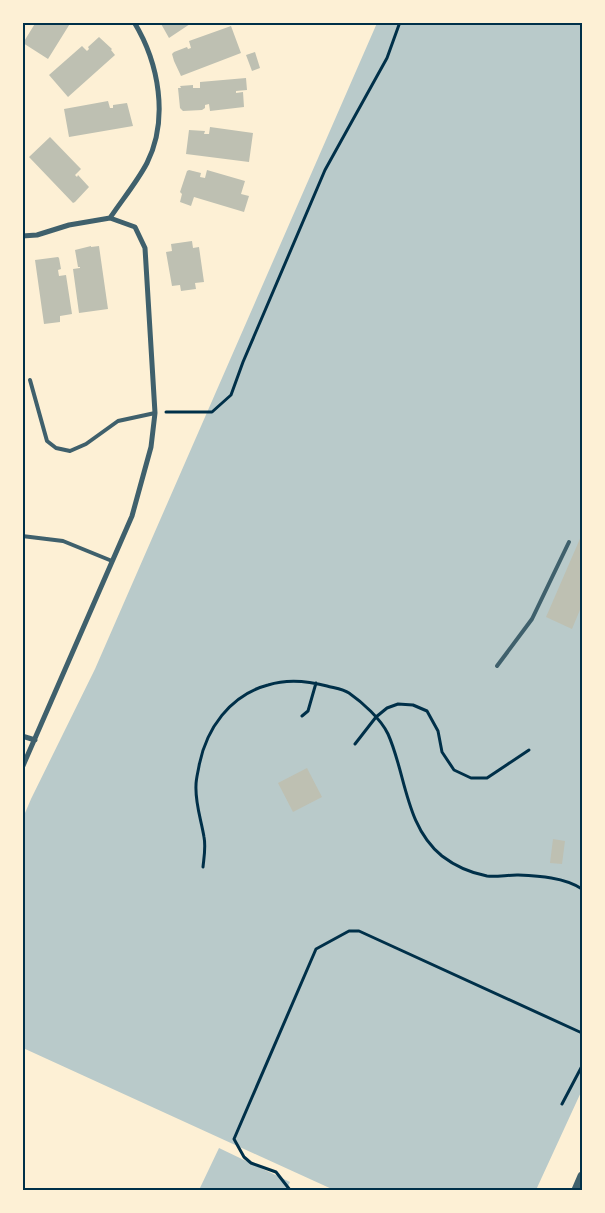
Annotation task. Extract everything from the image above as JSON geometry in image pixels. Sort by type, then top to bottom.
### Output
[{"type":"street","points":[[110,218],[147,163],[157,128],[158,91],[155,72],[150,53],[142,34],[134,22]]},
{"type":"street","points":[[22,236],[110,218],[135,227],[145,248],[155,413],[151,447],[132,516],[22,768]]},
{"type":"street","points":[[22,736],[35,740]]},
{"type":"street","points":[[576,1190],[582,1176]]},
{"type":"lane","points":[[30,380],[47,441],[56,448],[70,451],[86,444],[118,421],[155,413]]},
{"type":"lane","points":[[22,536],[63,541],[112,561]]},
{"type":"lane","points":[[498,666],[532,619],[569,542]]},
{"type":"path","points":[[155,413],[212,412],[231,395],[243,362],[325,170],[387,58],[400,22]]},
{"type":"path","points":[[203,867],[204,837],[198,811],[195,784],[202,751],[213,726],[231,705],[254,690],[280,682],[294,681],[316,683],[348,692],[376,717],[387,732],[416,821],[427,840],[442,855],[456,865],[488,876],[548,877],[582,889]]},
{"type":"path","points":[[302,716],[308,711],[316,683]]},
{"type":"path","points":[[355,744],[376,717],[386,708],[398,704],[413,705],[427,711],[438,731],[442,752],[454,770],[472,778],[487,778],[529,750]]},
{"type":"path","points":[[290,1190],[276,1172],[251,1163],[244,1158],[234,1138],[316,949],[349,931],[359,931],[582,1033]]},
{"type":"path","points":[[562,1104],[582,1066]]},
{"type":"shaded area","points":[[377,23],[582,23],[582,1090],[536,1190],[334,1190],[23,1048],[22,820],[95,669]]},
{"type":"shaded area","points":[[219,1148],[290,1182],[286,1190],[199,1190]]},
{"type":"building","points":[[36,22],[71,22],[48,59],[23,43]]},
{"type":"building","points":[[160,22],[193,22],[169,38]]},
{"type":"building","points":[[231,26],[241,53],[181,76],[174,61],[172,54],[174,52],[187,47],[188,49],[191,48],[189,41]]},
{"type":"building","points":[[99,37],[112,49],[115,55],[68,97],[49,75],[82,46],[87,51],[88,47]]},
{"type":"building","points":[[255,52],[260,68],[252,71],[246,55]]},
{"type":"building","points":[[246,78],[247,90],[236,91],[236,93],[243,92],[244,107],[210,111],[209,104],[205,105],[205,108],[202,110],[183,111],[180,108],[178,88],[181,88],[180,86],[193,85],[193,88],[200,88],[200,82]]},
{"type":"building","points":[[108,101],[110,108],[113,108],[113,105],[127,103],[133,126],[69,137],[64,109]]},
{"type":"building","points":[[210,127],[253,133],[249,162],[186,154],[189,130],[205,131],[204,134],[209,134]]},
{"type":"building","points":[[50,137],[81,169],[75,175],[77,177],[78,175],[89,187],[73,203],[29,157]]},
{"type":"building","points":[[189,170],[201,173],[200,177],[205,178],[207,170],[245,181],[241,194],[249,196],[244,212],[194,197],[191,206],[180,202],[182,194],[180,192]]},
{"type":"building","points":[[192,241],[193,248],[199,247],[204,282],[195,283],[196,289],[181,291],[180,285],[172,286],[166,252],[172,251],[171,244]]},
{"type":"building","points":[[99,246],[108,309],[79,313],[73,269],[80,267],[78,267],[75,250]]},
{"type":"building","points":[[58,257],[61,269],[58,270],[59,276],[66,275],[72,314],[60,316],[60,322],[44,324],[35,260]]},
{"type":"building","points":[[582,534],[582,605],[572,629],[546,617]]},
{"type":"building","points":[[307,768],[322,797],[293,812],[278,783]]},
{"type":"building","points":[[553,839],[565,841],[562,864],[550,863]]}]
